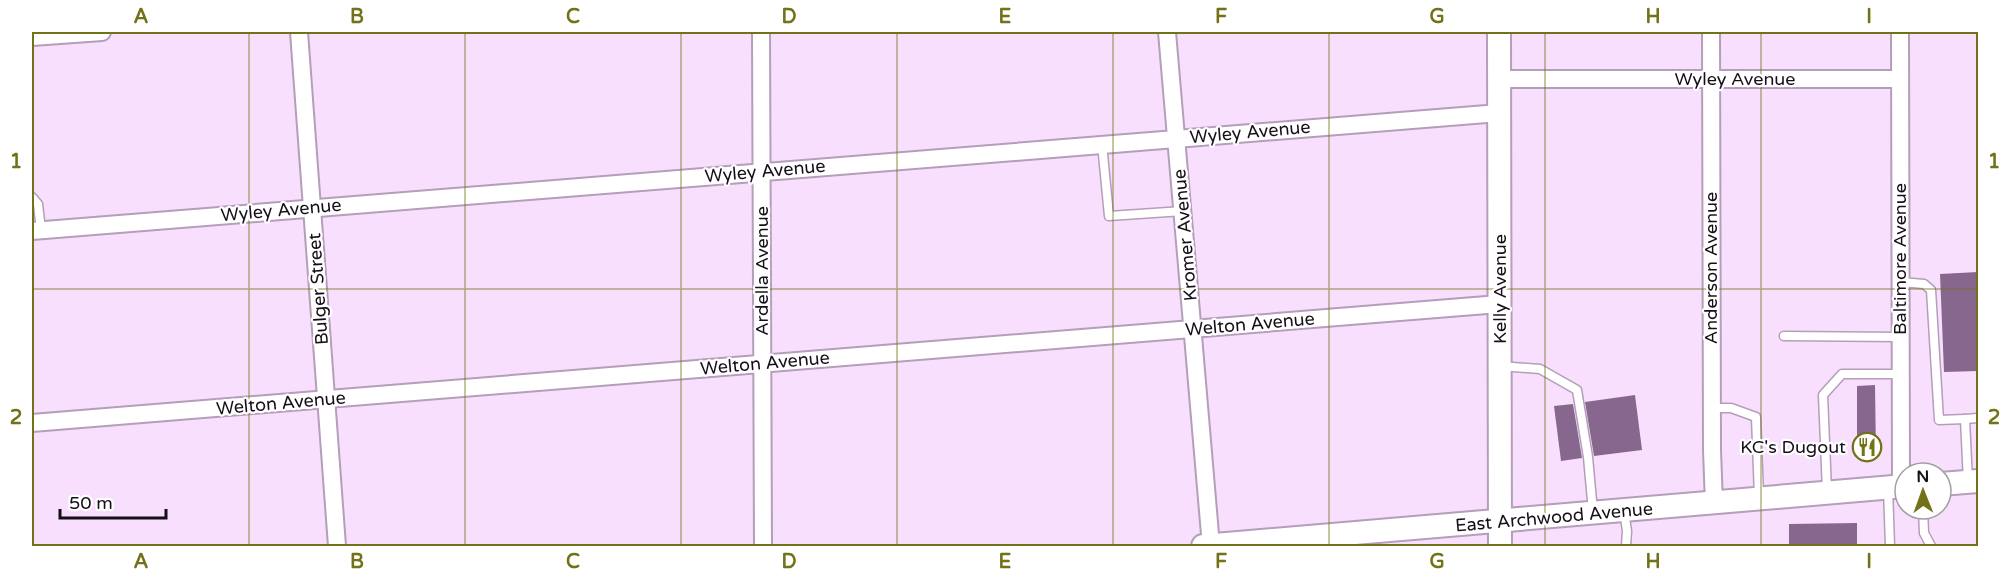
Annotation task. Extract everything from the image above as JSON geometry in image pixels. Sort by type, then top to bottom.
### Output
[{"type":"main road","name":"Kelly Avenue","points":[[1499,32],[1500,546]]},
{"type":"main road","points":[[1953,483],[1973,482]]},
{"type":"main road","name":"East Archwood Avenue","points":[[1207,546],[1306,542],[1500,521],[1893,487]]},
{"type":"street","points":[[32,37],[102,32]]},
{"type":"street","name":"Bulger Street","points":[[299,32],[338,546]]},
{"type":"street","name":"Ardella Avenue","points":[[761,32],[763,546]]},
{"type":"street","name":"Kromer Avenue","points":[[1167,32],[1193,329],[1207,546]]},
{"type":"street","name":"Anderson Avenue","points":[[1711,32],[1713,504]]},
{"type":"street","name":"Baltimore Avenue","points":[[1898,461],[1901,337],[1900,32]]},
{"type":"street","name":"Wyley Avenue","points":[[1500,79],[1899,79]]},
{"type":"street","name":"Wyley Avenue","points":[[36,230],[1499,113]]},
{"type":"street","name":"Welton Avenue","points":[[32,423],[1499,304]]},
{"type":"lane","points":[[1102,144],[1109,216],[1183,211]]},
{"type":"lane","points":[[32,197],[38,204],[36,230]]},
{"type":"lane","points":[[1901,282],[1924,284],[1931,290],[1939,420],[1978,418]]},
{"type":"lane","points":[[1784,336],[1901,337]]},
{"type":"lane","points":[[1500,366],[1540,369],[1577,390],[1588,457],[1593,513]]},
{"type":"lane","points":[[1827,494],[1823,395],[1842,374],[1900,374]]},
{"type":"lane","points":[[1712,408],[1731,408],[1756,417],[1759,500]]},
{"type":"lane","points":[[1965,419],[1973,482]]},
{"type":"lane","points":[[1624,511],[1627,531],[1626,546]]},
{"type":"lane","points":[[1890,546],[1893,521]]},
{"type":"lane","points":[[1924,521],[1924,532],[1932,546]]},
{"type":"building","points":[[1978,272],[1978,371],[1944,372],[1940,274]]},
{"type":"building","points":[[1875,385],[1876,456],[1857,456],[1857,386]]},
{"type":"building","points":[[1635,395],[1642,450],[1594,456],[1585,402]]},
{"type":"building","points":[[1573,404],[1582,458],[1561,461],[1554,406]]},
{"type":"building","points":[[1857,523],[1857,546],[1789,546],[1789,524]]},
{"type":"place","name":"KC's Dugout","points":[[1867,447]]}]
